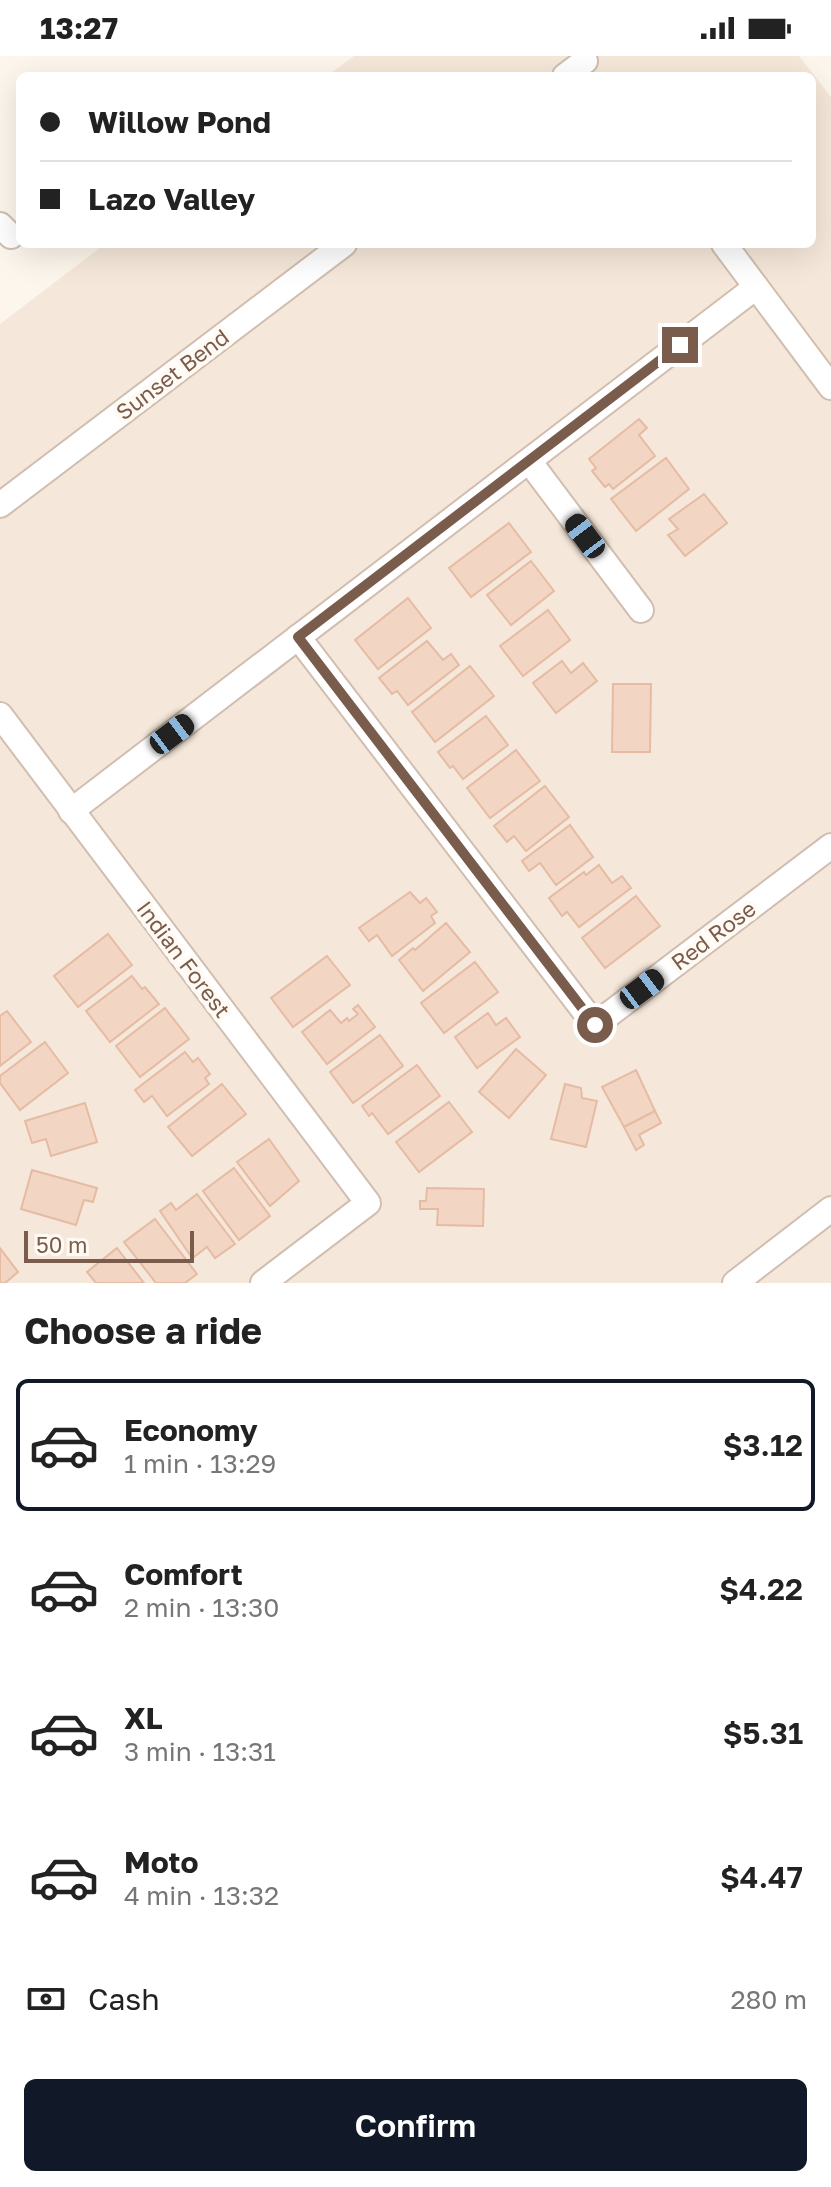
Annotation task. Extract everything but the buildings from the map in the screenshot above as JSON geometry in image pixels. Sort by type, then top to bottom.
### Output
[{"type":"street","name":"Sunset Bend","points":[[0,505],[339,248]]},
{"type":"street","points":[[727,248],[831,387]]},
{"type":"street","points":[[71,811],[756,287]]},
{"type":"street","points":[[529,461],[641,610]]},
{"type":"street","name":"Red Rose","points":[[298,637],[595,1025],[831,846]]},
{"type":"street","name":"Indian Forest","points":[[0,715],[368,1203],[263,1283]]},
{"type":"street","points":[[735,1283],[831,1209]]},
{"type":"shaded area","points":[[354,56],[799,56],[811,72],[332,72]]},
{"type":"shaded area","points":[[816,78],[831,97],[831,1283],[0,1283],[0,324],[100,248],[816,248]]},
{"type":"route","points":[[595,1025],[298,637],[680,345]]}]
